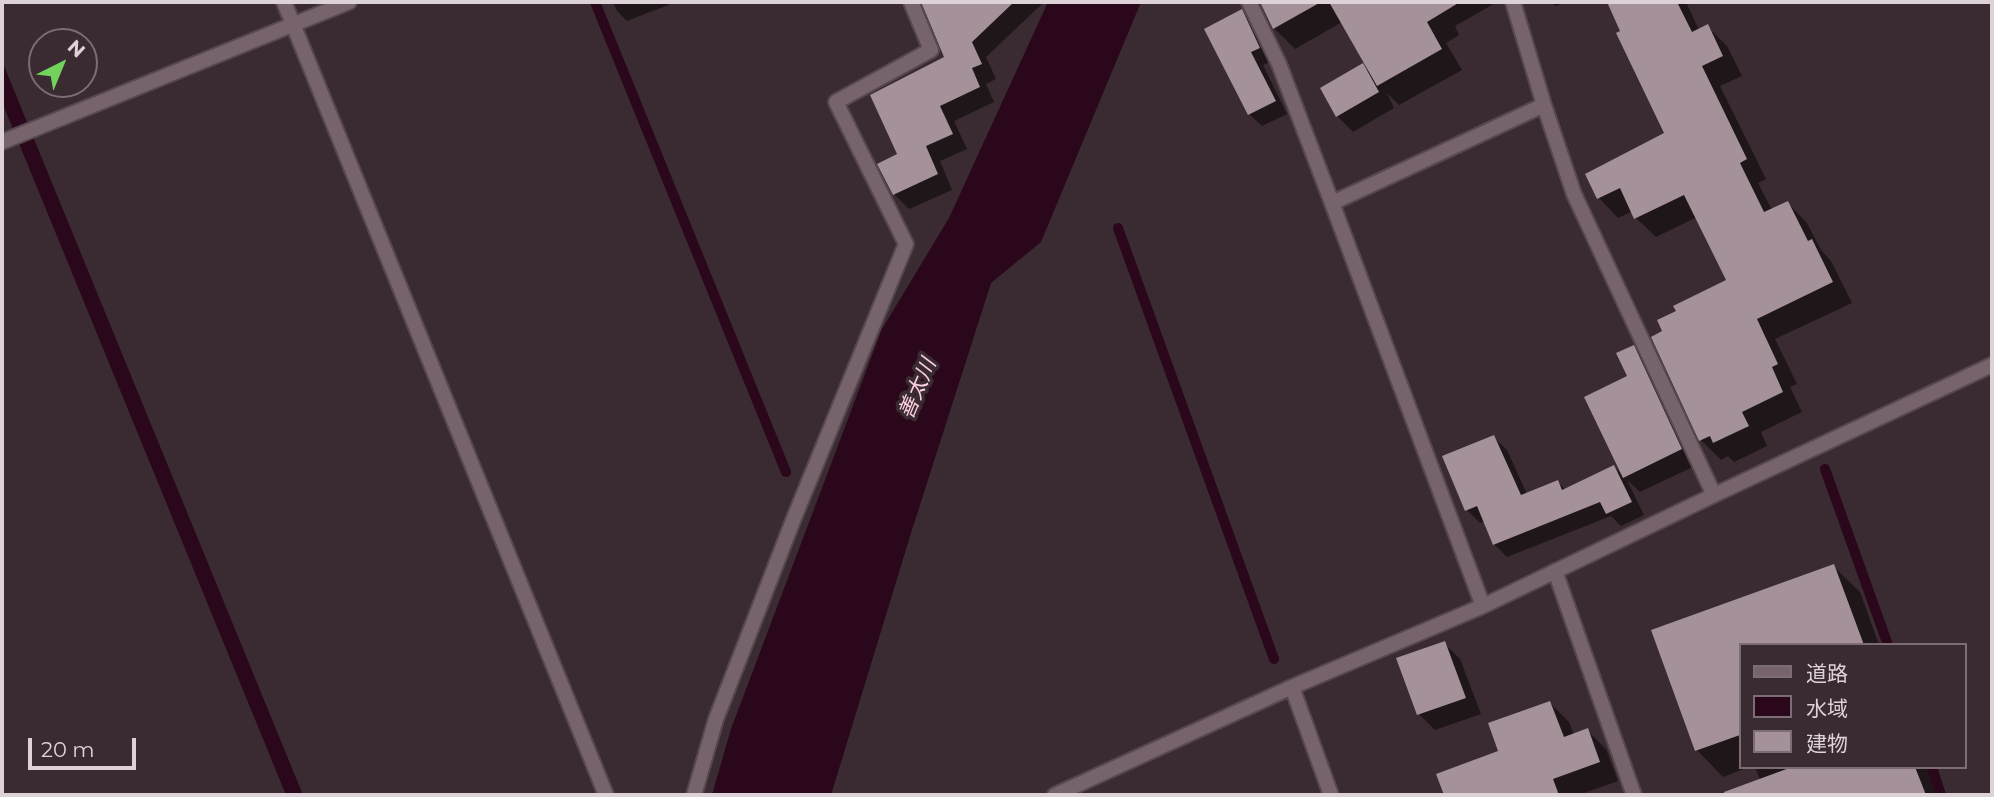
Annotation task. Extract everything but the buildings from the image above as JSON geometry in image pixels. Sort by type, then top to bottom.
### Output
[{"type":"street","points":[[284,2],[606,795]]},
{"type":"street","points":[[6,140],[349,2]]},
{"type":"street","points":[[694,795],[716,719],[740,656],[906,244],[836,102],[931,50],[911,2]]},
{"type":"street","points":[[1249,2],[1279,64],[1483,606]]},
{"type":"street","points":[[1513,2],[1574,194],[1714,495]]},
{"type":"street","points":[[1332,203],[1544,106]]},
{"type":"street","points":[[1055,795],[1292,687],[1483,606],[1992,365]]},
{"type":"street","points":[[1555,571],[1634,795]]},
{"type":"street","points":[[1292,687],[1331,795]]},
{"type":"water","name":"善太川","points":[[1048,2],[1141,2],[1041,242],[991,283],[831,795],[712,795],[731,729],[882,329],[949,218]]},
{"type":"water","points":[[2,61],[303,795],[286,795],[2,102]]},
{"type":"waterway","points":[[595,2],[786,472]]},
{"type":"waterway","points":[[1118,228],[1274,659]]},
{"type":"waterway","points":[[1825,469],[1887,643]]},
{"type":"waterway","points":[[1933,769],[1941,795]]}]
